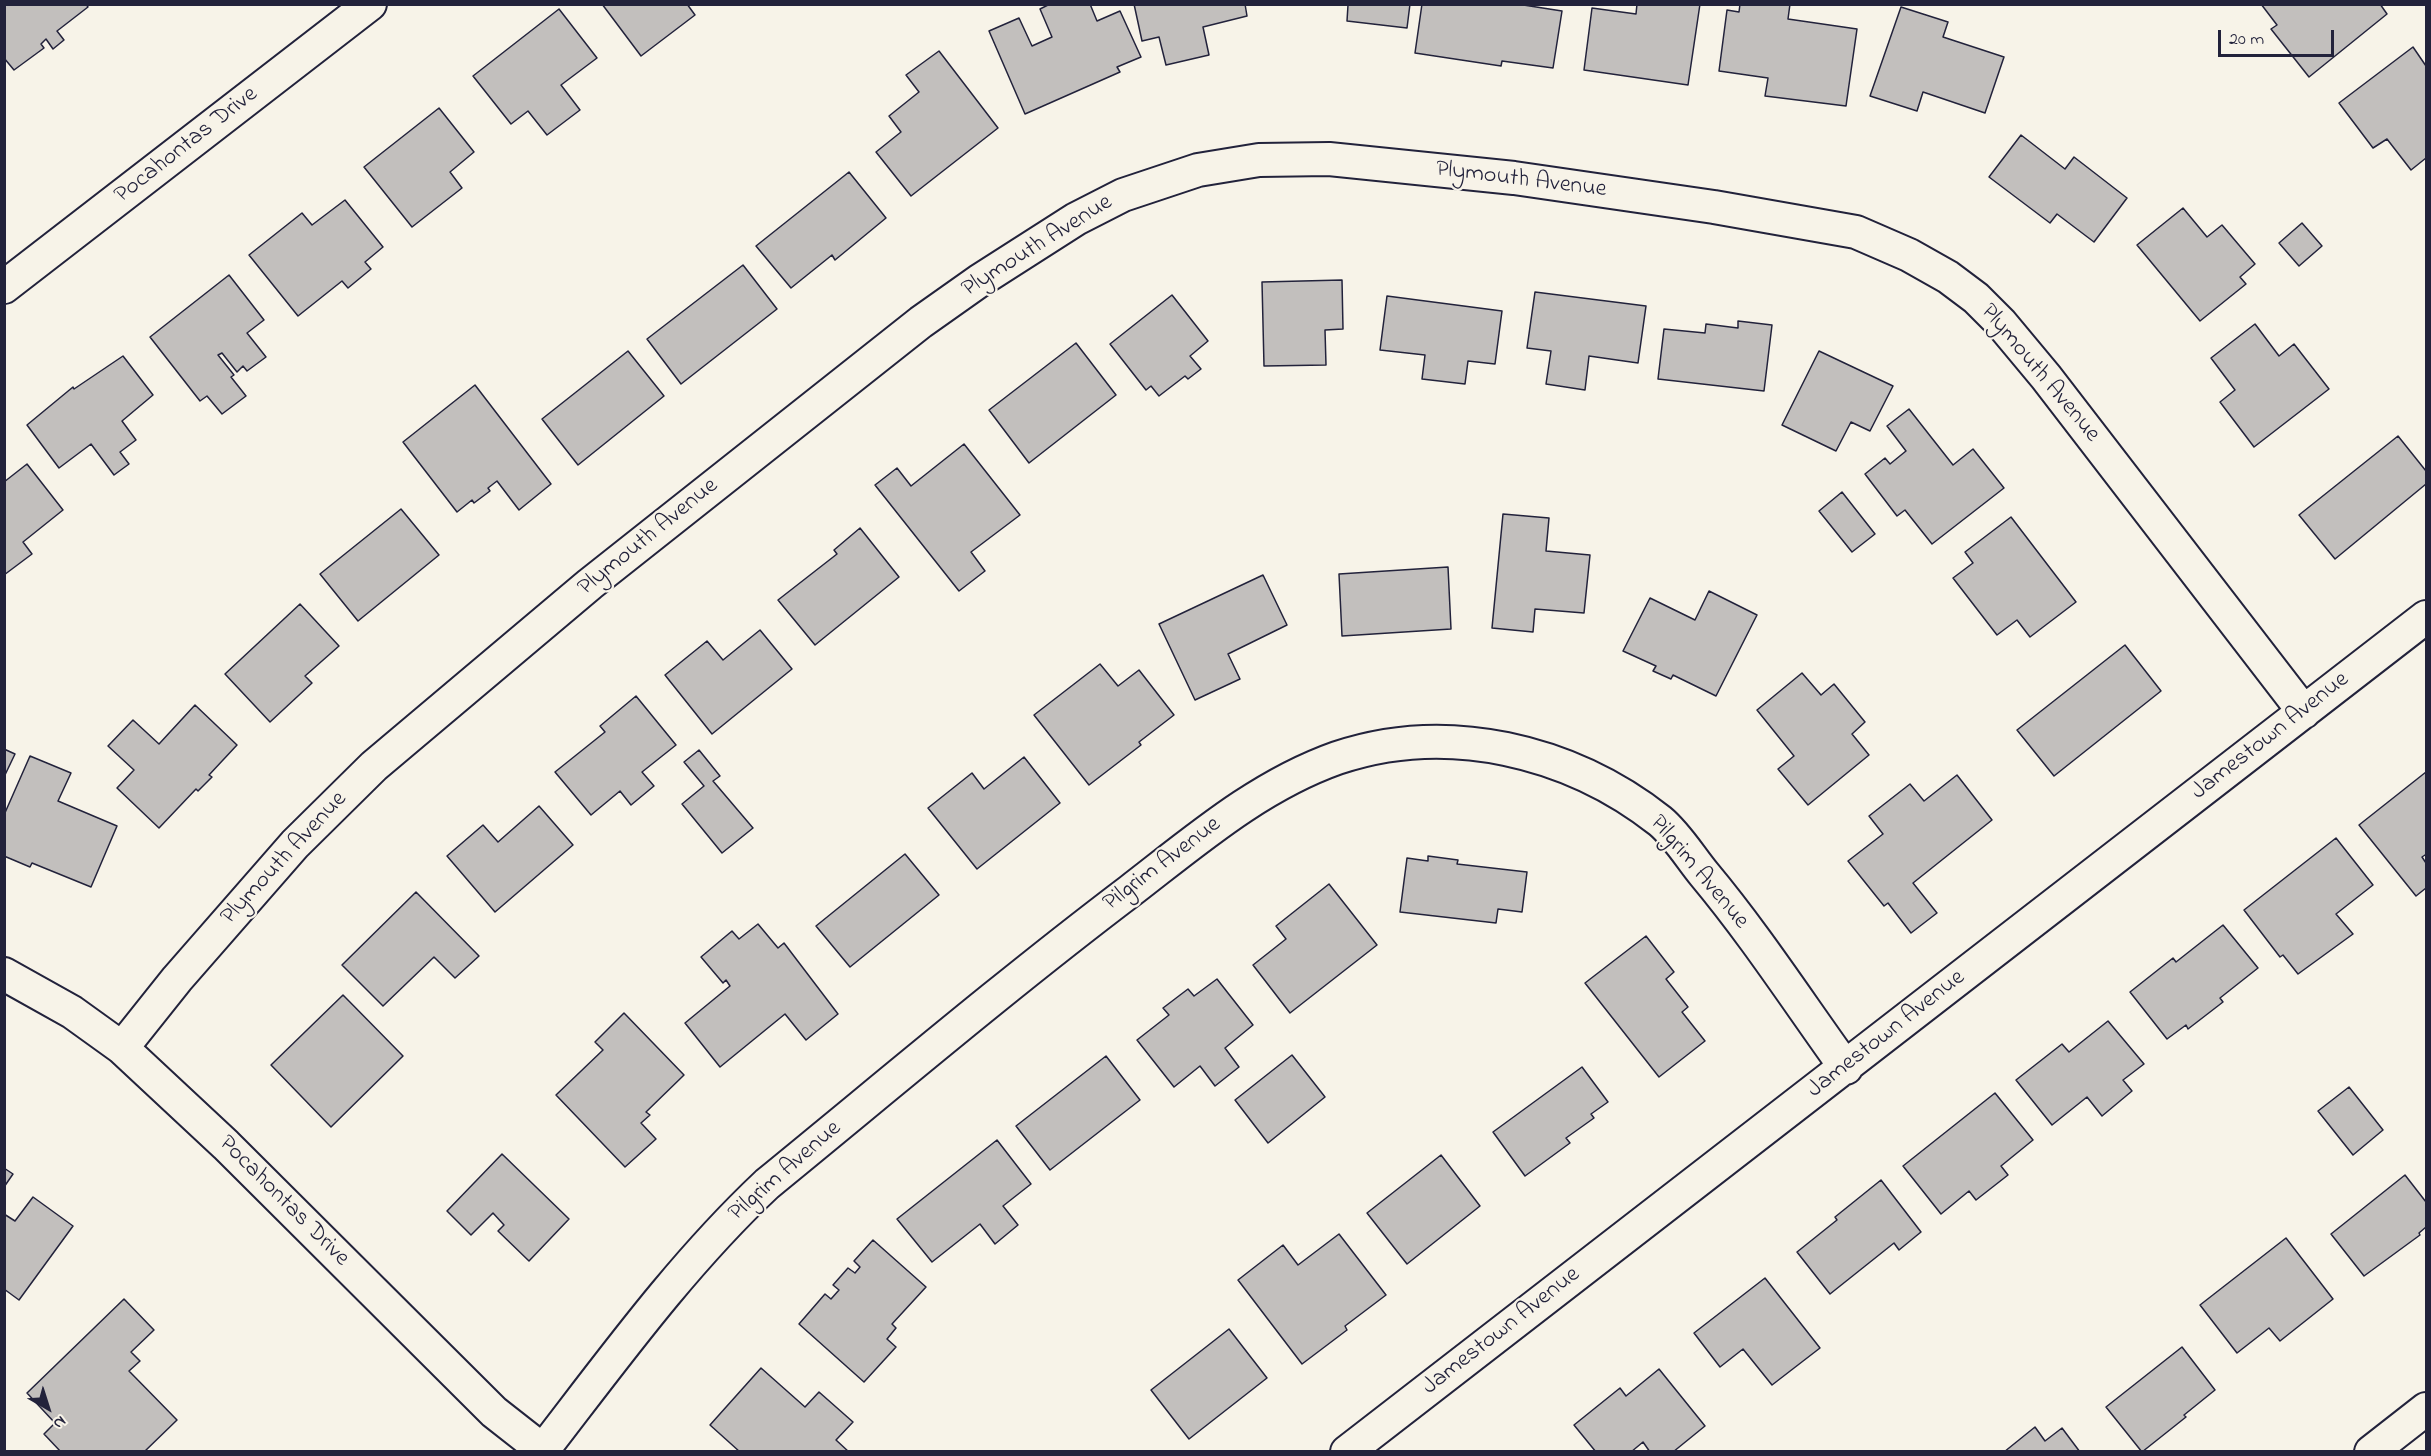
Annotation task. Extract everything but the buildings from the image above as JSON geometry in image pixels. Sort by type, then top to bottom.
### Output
[{"type":"street","name":"Pocahontas Drive","points":[[4,287],[370,4]]},
{"type":"street","name":"Plymouth Avenue","points":[[122,1047],[177,979],[295,844],[374,766],[590,584],[921,322],[979,281],[1076,219],[1123,195],[1198,170],[1259,160],[1329,159],[1538,181],[1714,207],[1856,232],[1909,255],[1976,298],[2001,323],[2046,377],[2304,712]]},
{"type":"street","name":"Jamestown Avenue","points":[[1347,1452],[2427,617]]},
{"type":"street","name":"Pilgrim Avenue","points":[[544,1451],[664,1293],[729,1221],[767,1184],[1067,938],[1242,805],[1280,783],[1337,758],[1380,748],[1423,742],[1494,746],[1537,755],[1579,771],[1632,801],[1664,825],[1717,889],[1846,1068]]},
{"type":"street","name":"Pocahontas Drive","points":[[4,974],[72,1012],[122,1047],[226,1145],[494,1412],[544,1451]]},
{"type":"street","points":[[2371,1452],[2427,1408]]}]
